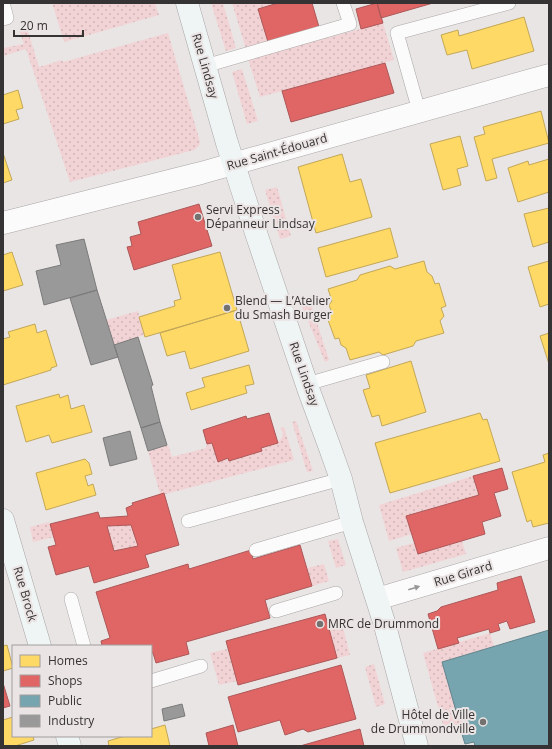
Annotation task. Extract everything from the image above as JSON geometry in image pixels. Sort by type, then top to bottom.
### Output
[{"type":"street","name":"Rue Lindsay","points":[[187,3],[234,164],[277,300],[341,479],[417,746]]},
{"type":"street","name":"Rue Saint-Édouard","points":[[3,223],[234,164],[549,75]]},
{"type":"street","name":"Rue Brock","points":[[3,520],[40,645]]},
{"type":"street","name":"Rue Girard","points":[[376,599],[549,548]]},
{"type":"lane","points":[[3,3],[7,18],[3,19]]},
{"type":"lane","points":[[206,66],[350,24],[343,3]]},
{"type":"lane","points":[[419,111],[398,33],[509,3]]},
{"type":"lane","points":[[307,384],[383,362]]},
{"type":"lane","points":[[188,521],[341,479]]},
{"type":"lane","points":[[256,550],[352,522]]},
{"type":"lane","points":[[276,611],[336,593]]},
{"type":"lane","points":[[71,599],[84,645]]},
{"type":"lane","points":[[152,681],[201,666]]},
{"type":"shaded area","points":[[52,3],[155,3],[159,15],[64,42]]},
{"type":"shaded area","points":[[211,3],[223,3],[236,48],[226,51]]},
{"type":"shaded area","points":[[232,3],[278,3],[258,9],[268,42],[246,49]]},
{"type":"shaded area","points":[[383,23],[394,60],[260,97],[248,59]]},
{"type":"shaded area","points":[[27,28],[39,67],[62,60],[63,62],[168,33],[200,144],[194,150],[70,182],[26,49],[3,56],[3,48],[24,44],[19,30]]},
{"type":"shaded area","points":[[242,69],[258,121],[247,124],[232,72]]},
{"type":"shaded area","points":[[277,187],[291,236],[280,239],[265,190]]},
{"type":"shaded area","points":[[310,301],[329,360],[325,362],[301,304]]},
{"type":"shaded area","points":[[138,311],[144,335],[114,345],[106,320]]},
{"type":"shaded area","points":[[296,421],[313,471],[307,472],[292,422]]},
{"type":"shaded area","points":[[284,427],[294,460],[166,494],[160,494],[148,451],[168,445],[172,457],[206,448],[207,444],[212,443],[218,461],[228,458],[229,461],[262,451],[261,448],[278,442],[283,433],[280,428]]},
{"type":"shaded area","points":[[473,476],[479,495],[406,516],[412,534],[389,541],[379,505]]},
{"type":"shaded area","points":[[49,522],[54,537],[33,542],[30,527]]},
{"type":"shaded area","points":[[131,525],[138,546],[114,551],[107,526]]},
{"type":"shaded area","points":[[338,539],[346,565],[336,568],[328,541]]},
{"type":"shaded area","points":[[462,541],[466,554],[403,572],[396,548],[414,543],[418,554]]},
{"type":"shaded area","points":[[324,564],[329,581],[312,586],[307,568]]},
{"type":"shaded area","points":[[342,623],[350,655],[337,658],[328,627]]},
{"type":"shaded area","points":[[490,633],[494,646],[442,662],[458,717],[466,715],[469,725],[445,732],[423,653]]},
{"type":"shaded area","points":[[227,649],[237,681],[219,685],[210,653]]},
{"type":"shaded area","points":[[374,664],[385,704],[376,707],[365,667]]},
{"type":"building: Homes","points":[[524,17],[534,51],[472,69],[467,50],[447,55],[441,35],[458,30],[459,36]]},
{"type":"building: Homes","points":[[18,90],[23,108],[16,110],[19,119],[3,124],[3,95]]},
{"type":"building: Homes","points":[[541,111],[549,143],[492,159],[497,178],[486,181],[474,137],[485,134],[483,127]]},
{"type":"building: Homes","points":[[460,136],[468,166],[457,169],[461,185],[443,190],[430,144]]},
{"type":"building: Homes","points":[[3,153],[12,180],[3,183]]},
{"type":"building: Homes","points":[[342,154],[350,182],[361,179],[372,217],[316,233],[298,167]]},
{"type":"building: Homes","points":[[549,159],[549,192],[518,202],[508,168],[528,161],[529,165]]},
{"type":"building: Homes","points":[[549,208],[549,242],[533,247],[524,214]]},
{"type":"building: Homes","points":[[390,228],[398,257],[326,277],[318,248]]},
{"type":"building: Homes","points":[[12,252],[23,285],[3,291],[3,255]]},
{"type":"building: Homes","points":[[220,252],[237,310],[145,337],[139,317],[175,306],[174,301],[181,299],[172,265]]},
{"type":"building: Homes","points":[[424,261],[427,272],[432,276],[435,284],[439,283],[446,306],[441,308],[444,316],[440,321],[444,333],[416,341],[413,346],[383,355],[379,352],[350,360],[346,348],[341,345],[339,338],[335,339],[328,320],[327,315],[332,313],[329,305],[332,301],[328,289],[357,280],[360,275],[390,266],[395,269]]},
{"type":"building: Homes","points":[[549,261],[549,304],[540,307],[528,267]]},
{"type":"building: Homes","points":[[237,310],[249,351],[190,369],[185,351],[167,356],[160,333]]},
{"type":"building: Homes","points":[[35,324],[37,333],[46,330],[57,366],[51,368],[51,370],[3,385],[3,339],[10,337],[8,332]]},
{"type":"building: Homes","points":[[549,333],[549,364],[540,336]]},
{"type":"building: Homes","points":[[411,361],[426,412],[382,426],[379,415],[372,417],[363,390],[370,388],[366,375]]},
{"type":"building: Homes","points":[[249,365],[254,384],[245,386],[247,393],[191,410],[186,393],[205,387],[202,378]]},
{"type":"building: Homes","points":[[59,394],[60,398],[68,395],[71,409],[84,405],[92,432],[52,443],[49,435],[26,442],[16,406]]},
{"type":"building: Homes","points":[[480,413],[483,420],[487,419],[500,461],[390,493],[375,443]]},
{"type":"building: Homes","points":[[549,453],[549,523],[533,527],[531,520],[527,522],[512,472],[545,462],[543,455]]},
{"type":"building: Homes","points":[[85,459],[89,463],[92,474],[85,476],[88,486],[93,484],[96,495],[46,510],[36,473]]},
{"type":"building: Homes","points":[[7,645],[12,668],[3,671],[3,646]]},
{"type":"building: Homes","points":[[12,717],[12,737],[33,737],[34,740],[15,746],[3,746],[3,720]]},
{"type":"building: Homes","points":[[165,725],[170,746],[109,746],[108,741],[122,737],[152,737],[152,729]]},
{"type":"building: Shops","points":[[278,3],[312,3],[319,27],[268,42],[258,9]]},
{"type":"building: Shops","points":[[377,3],[433,3],[381,18]]},
{"type":"building: Shops","points":[[377,3],[383,23],[361,29],[356,9]]},
{"type":"building: Shops","points":[[385,63],[394,93],[291,122],[282,91]]},
{"type":"building: Shops","points":[[199,204],[212,246],[134,270],[127,247],[132,246],[130,237],[141,234],[138,222]]},
{"type":"building: Shops","points":[[269,413],[278,443],[261,448],[262,451],[229,461],[228,458],[218,462],[212,443],[207,444],[203,430],[246,416],[247,419]]},
{"type":"building: Shops","points":[[502,468],[508,489],[494,493],[501,516],[482,522],[485,534],[418,554],[406,516],[479,495],[473,476]]},
{"type":"building: Shops","points":[[164,493],[179,545],[145,555],[149,567],[94,583],[89,566],[56,575],[48,547],[56,545],[50,524],[98,512],[100,518],[128,516],[126,508],[133,505],[132,503]],"holes":[[[131,525],[138,546],[114,551],[107,526]]]},
{"type":"building: Shops","points":[[300,545],[312,586],[265,600],[270,618],[186,642],[189,654],[156,663],[152,653],[152,645],[102,645],[101,641],[110,638],[96,592],[188,564],[189,569],[251,550],[253,559]]},
{"type":"building: Shops","points":[[521,576],[535,622],[510,629],[507,621],[498,624],[500,630],[490,633],[489,629],[457,638],[459,643],[438,649],[428,614],[437,611],[441,607],[498,590],[497,583]]},
{"type":"building: Shops","points":[[325,614],[337,658],[238,685],[226,641]]},
{"type":"building: Shops","points":[[341,665],[356,719],[308,732],[303,729],[285,735],[280,720],[238,732],[228,697]]},
{"type":"building: Shops","points":[[3,683],[10,706],[3,708]]},
{"type":"building: Shops","points":[[233,725],[238,746],[209,746],[206,733]]},
{"type":"building: Shops","points":[[360,729],[364,746],[300,746]]},
{"type":"building: Public","points":[[549,630],[549,746],[475,746],[474,742],[465,744],[460,728],[469,725],[466,715],[458,718],[442,662]]},
{"type":"building: Industry","points":[[84,239],[97,290],[44,305],[36,271],[61,265],[56,245]]},
{"type":"building: Industry","points":[[97,290],[118,357],[91,365],[70,298]]},
{"type":"building: Industry","points":[[138,337],[153,385],[151,386],[160,422],[141,428],[114,345]]},
{"type":"building: Industry","points":[[160,422],[167,445],[148,451],[141,428]]},
{"type":"building: Industry","points":[[130,431],[137,459],[110,466],[103,438]]},
{"type":"building: Industry","points":[[182,704],[185,716],[164,721],[162,709]]},
{"type":"place","name":"Servi Express Dépanneur Lindsay","points":[[198,217]]},
{"type":"place","name":"Blend — L’Atelier du Smash Burger","points":[[227,308]]},
{"type":"place","name":"MRC de Drummond","points":[[320,624]]},
{"type":"place","name":"Hôtel de Ville de Drummondville","points":[[483,722]]}]
